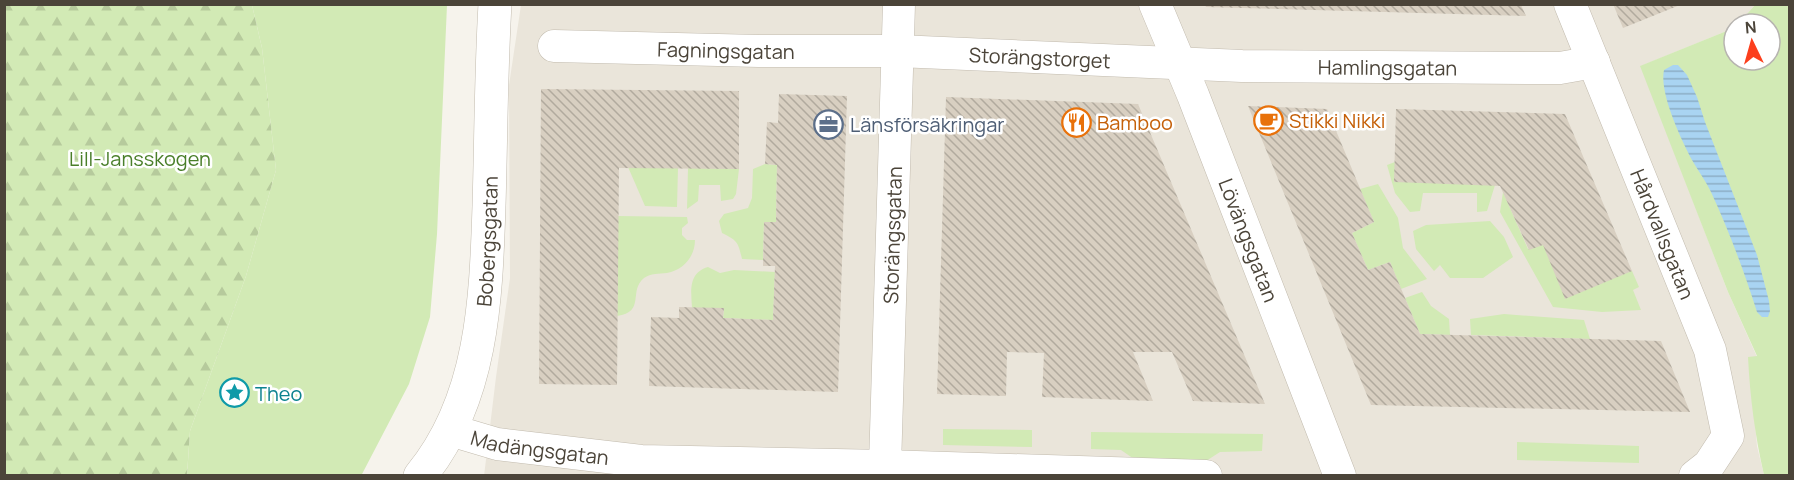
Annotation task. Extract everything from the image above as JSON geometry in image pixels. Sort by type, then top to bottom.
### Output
[{"type":"street","name":"Bobergsgatan","points":[[425,473],[450,430],[473,371],[480,335],[487,266],[495,4]]},
{"type":"street","name":"Storängsgatan","points":[[885,466],[899,4]]},
{"type":"street","name":"Lövängsgatan","points":[[1155,4],[1341,476]]},
{"type":"street","name":"Hårdvallsgatan","points":[[1570,4],[1710,350],[1728,436],[1702,470]]},
{"type":"street","name":"Fagningsgatan","points":[[554,46],[759,51],[898,51]]},
{"type":"street","name":"Storängstorget","points":[[898,51],[1180,64]]},
{"type":"street","name":"Hamlingsgatan","points":[[1180,64],[1560,68],[1593,62]]},
{"type":"street","name":"Madängsgatan","points":[[450,430],[497,444],[641,461],[1206,476]]},
{"type":"shaded area","points":[[521,5],[1755,5],[1749,12],[1722,12],[1722,33],[1641,66],[1728,292],[1757,357],[1749,357],[1757,446],[1764,475],[484,476],[510,278],[509,85]]},
{"type":"green space","name":"Lill-Jansskogen","points":[[4,5],[252,5],[262,48],[276,170],[246,276],[190,431],[187,475],[5,475]]},
{"type":"green space","points":[[252,5],[447,5],[437,234],[430,317],[409,384],[361,476],[187,476],[190,431],[246,276],[276,170],[262,48]]},
{"type":"green space","points":[[1755,5],[1789,5],[1789,475],[1764,475],[1753,416],[1748,357],[1757,356],[1728,292],[1640,66],[1722,33],[1722,72],[1782,72],[1782,12],[1749,12]]},
{"type":"green space","points":[[1395,162],[1495,185],[1487,211],[1477,212],[1477,193],[1423,193],[1420,211],[1410,212],[1395,193],[1387,165]]},
{"type":"green space","points":[[765,164],[777,165],[776,222],[764,223],[763,260],[742,259],[737,243],[722,233],[719,221],[724,214],[748,208],[752,198],[753,169]]},
{"type":"green space","points":[[628,167],[678,168],[677,207],[645,206]]},
{"type":"green space","points":[[688,168],[739,169],[736,194],[733,199],[721,201],[720,185],[699,185],[698,201],[687,209]]},
{"type":"green space","points":[[1378,184],[1398,218],[1403,248],[1427,279],[1401,289],[1390,262],[1368,270],[1352,233],[1374,222],[1360,189]]},
{"type":"green space","points":[[1503,192],[1528,249],[1543,245],[1632,271],[1639,287],[1633,290],[1641,310],[1602,312],[1553,307],[1500,212]]},
{"type":"green space","points":[[618,216],[687,217],[688,223],[682,228],[682,235],[687,240],[695,240],[693,252],[683,266],[667,273],[652,274],[644,278],[639,283],[634,306],[626,314],[617,316]]},
{"type":"green space","points":[[1490,221],[1504,237],[1513,257],[1483,278],[1450,278],[1440,265],[1434,271],[1416,249],[1413,231],[1426,225]]},
{"type":"green space","points":[[708,267],[720,273],[734,270],[775,272],[773,320],[723,318],[724,309],[692,308],[692,283],[697,274]]},
{"type":"green space","points":[[1422,292],[1431,306],[1449,319],[1450,335],[1420,334],[1405,298]]},
{"type":"green space","points":[[1504,314],[1584,320],[1590,339],[1471,335],[1470,319]]},
{"type":"green space","points":[[943,429],[1032,430],[1032,447],[943,445]]},
{"type":"green space","points":[[1091,432],[1263,434],[1262,451],[1220,452],[1206,461],[1137,461],[1121,450],[1091,449]]},
{"type":"green space","points":[[1517,442],[1639,446],[1639,463],[1517,460]]},
{"type":"water","points":[[1678,65],[1687,75],[1697,97],[1757,255],[1769,301],[1768,317],[1762,317],[1757,312],[1718,207],[1687,151],[1672,116],[1663,80],[1664,70]]},
{"type":"building","points":[[1613,4],[1680,4],[1680,5],[1623,28]]},
{"type":"building","points":[[1205,5],[1521,5],[1526,16],[1206,7]]},
{"type":"building","points":[[541,89],[739,91],[739,169],[619,168],[617,385],[539,384]]},
{"type":"building","points":[[779,94],[847,96],[838,392],[649,386],[651,317],[679,318],[679,307],[724,308],[723,318],[773,320],[775,266],[763,266],[764,222],[776,222],[777,165],[765,164],[767,122],[778,123]]},
{"type":"building","points":[[946,97],[1138,104],[1265,404],[1193,401],[1172,352],[1133,352],[1153,401],[1042,397],[1044,353],[1007,352],[1006,396],[937,394]]},
{"type":"building","points":[[1248,106],[1327,109],[1374,222],[1352,233],[1368,270],[1390,262],[1420,334],[1661,341],[1690,412],[1371,405]]},
{"type":"building","points":[[1396,109],[1565,114],[1632,271],[1565,299],[1543,245],[1529,250],[1500,186],[1394,182]]},
{"type":"place","name":"Stikki Nikki","points":[[1268,120]]},
{"type":"place","name":"Bamboo","points":[[1076,122]]},
{"type":"place","name":"Länsförsäkringar","points":[[829,124]]},
{"type":"place","name":"Theo","points":[[234,393]]}]
